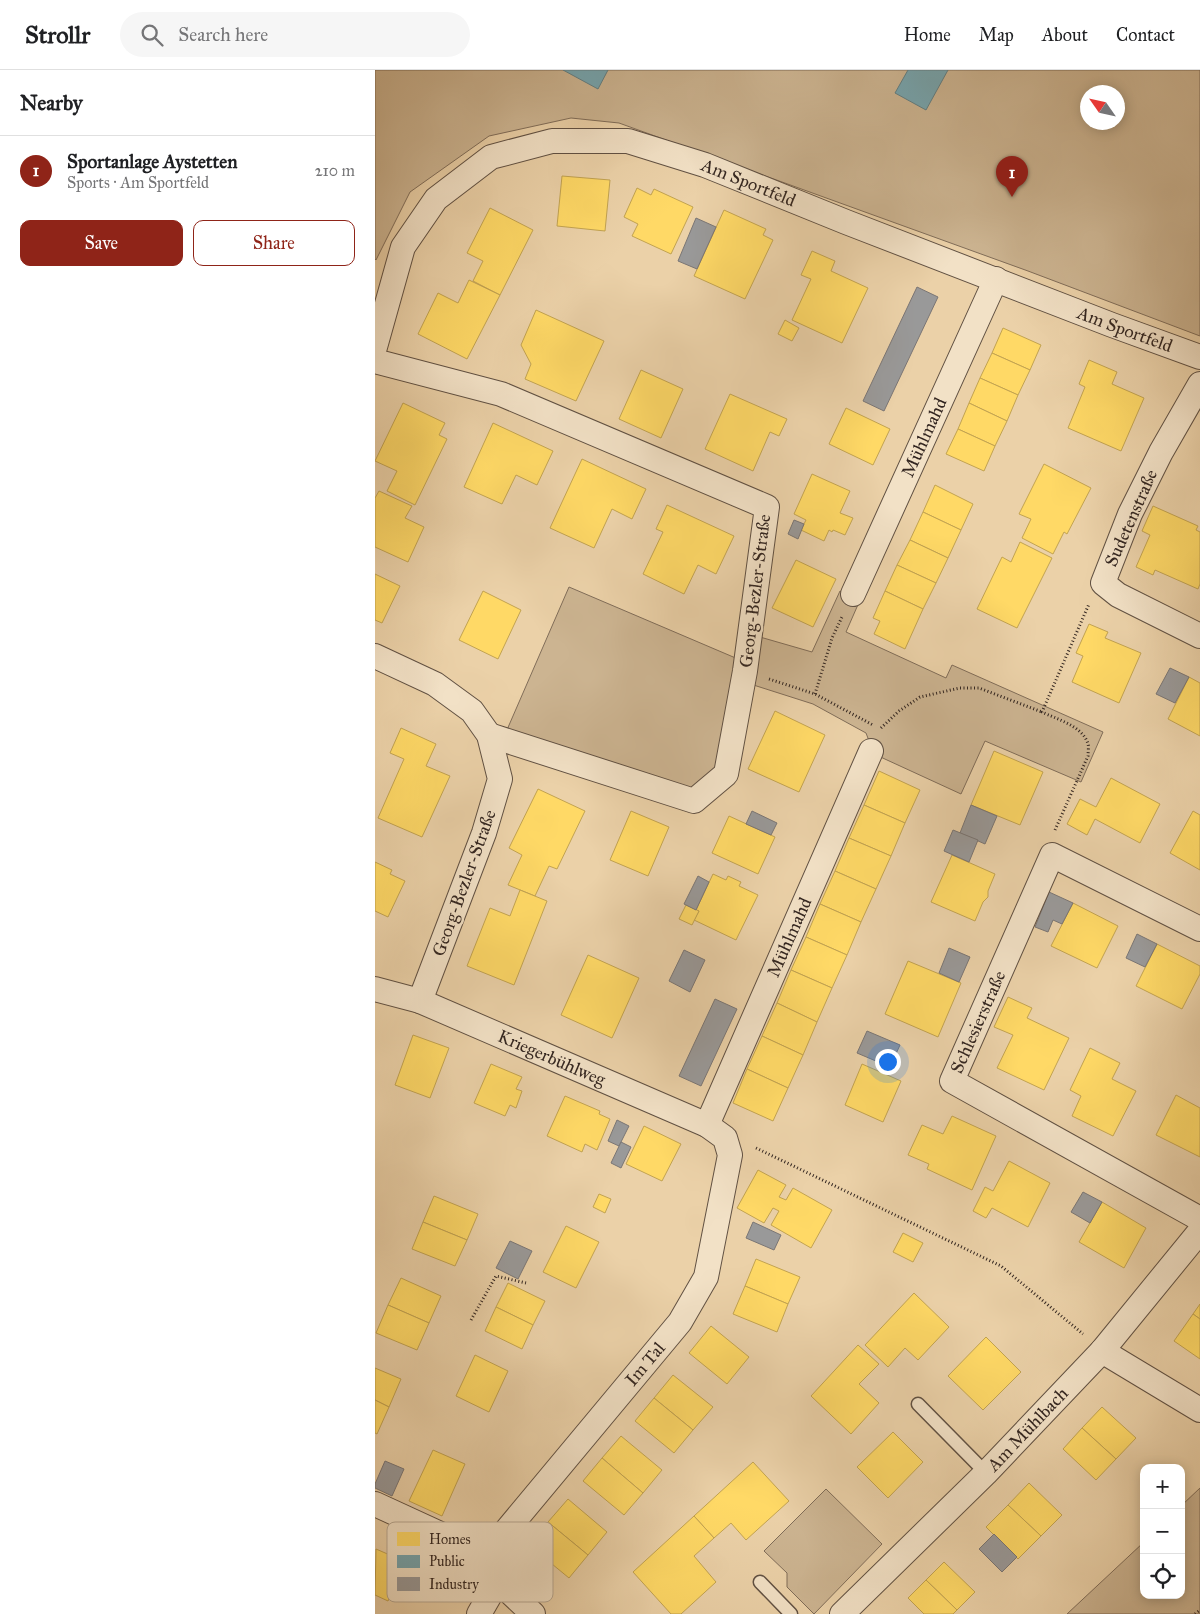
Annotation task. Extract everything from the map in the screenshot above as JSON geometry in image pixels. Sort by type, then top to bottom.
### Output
[{"type":"street","name":"Am Sportfeld","points":[[376,338],[403,247],[436,199],[491,157],[552,140],[628,140],[705,165],[1111,325],[1200,357]]},
{"type":"street","name":"Mühlmahd","points":[[853,594],[996,279]]},
{"type":"street","name":"Georg-Bezler-Straße","points":[[375,361],[501,394],[767,507],[745,671],[726,774],[695,801],[489,735]]},
{"type":"street","name":"Sudetenstraße","points":[[1200,384],[1161,452],[1130,514],[1103,583],[1118,595],[1200,636]]},
{"type":"street","name":"Georg-Bezler-Straße","points":[[375,656],[435,684],[472,712],[489,735],[500,779],[484,834],[420,1001]]},
{"type":"street","name":"Mühlmahd","points":[[716,1131],[871,751]]},
{"type":"street","points":[[1052,855],[1200,929]]},
{"type":"street","name":"Schlesierstraße","points":[[1052,855],[952,1081],[1200,1219]]},
{"type":"street","name":"Kriegerbühlweg","points":[[375,989],[420,1001],[716,1131]]},
{"type":"street","name":"Im Tal","points":[[513,1522],[675,1328],[703,1283],[706,1277],[730,1155],[716,1131]]},
{"type":"street","name":"Am Mühlbach","points":[[842,1614],[986,1473],[1102,1351],[1200,1231]]},
{"type":"street","points":[[1102,1351],[1200,1410]]},
{"type":"street","points":[[375,1504],[414,1522]]},
{"type":"street","points":[[479,1614],[486,1602]]},
{"type":"street","points":[[520,1602],[533,1614]]},
{"type":"lane","points":[[918,1404],[986,1473]]},
{"type":"lane","points":[[759,1582],[791,1614]]},
{"type":"path","points":[[1042,712],[1091,599],[1103,583]]},
{"type":"path","points":[[815,694],[832,638],[853,594]]},
{"type":"path","points":[[745,671],[815,694],[880,729],[899,711],[920,696],[961,688],[979,688],[1066,723],[1081,733],[1088,743],[1088,756],[1053,836],[1052,855]]},
{"type":"path","points":[[716,1131],[1001,1266],[1102,1351]]},
{"type":"path","points":[[471,1320],[495,1276],[526,1283]]},
{"type":"path","points":[[1195,1614],[1200,1610]]},
{"type":"shaded area","points":[[375,70],[1200,70],[1200,336],[1028,271],[619,123],[571,118],[489,136],[410,192],[376,260]]},
{"type":"shaded area","points":[[569,587],[745,662],[725,774],[694,800],[503,739]]},
{"type":"shaded area","points":[[840,591],[860,600],[846,632],[946,678],[952,665],[1103,732],[1081,782],[985,741],[961,794],[874,754],[866,733],[813,704],[744,682],[753,635],[812,652]]},
{"type":"shaded area","points":[[1200,1488],[1200,1614],[1067,1614],[1140,1546],[1140,1599],[1185,1599],[1185,1502]]},
{"type":"shaded area","points":[[826,1489],[882,1544],[814,1614],[787,1587],[787,1573],[764,1551]]},
{"type":"building: Homes","points":[[562,176],[610,180],[605,231],[557,226]]},
{"type":"building: Homes","points":[[637,188],[651,195],[654,189],[693,207],[671,254],[632,236],[638,224],[624,217]]},
{"type":"building: Homes","points":[[490,208],[533,230],[500,295],[473,281],[483,261],[467,253]]},
{"type":"building: Homes","points":[[724,210],[766,229],[763,235],[773,240],[745,299],[694,276]]},
{"type":"building: Homes","points":[[812,251],[835,261],[831,271],[868,288],[842,343],[792,320],[811,279],[801,275]]},
{"type":"building: Homes","points":[[469,280],[500,295],[467,359],[418,334],[438,293],[458,303]]},
{"type":"building: Homes","points":[[536,310],[604,341],[576,401],[525,379],[531,364],[521,345]]},
{"type":"building: Homes","points":[[785,320],[799,328],[792,341],[778,334]]},
{"type":"building: Homes","points":[[1003,328],[1041,345],[1030,370],[992,353]]},
{"type":"building: Homes","points":[[992,353],[1030,370],[1018,395],[980,378]]},
{"type":"building: Homes","points":[[1089,360],[1117,372],[1112,384],[1144,398],[1121,451],[1068,428],[1085,387],[1079,384]]},
{"type":"building: Homes","points":[[641,370],[683,389],[661,438],[619,419]]},
{"type":"building: Homes","points":[[980,378],[1018,395],[1007,421],[969,403]]},
{"type":"building: Homes","points":[[730,394],[787,419],[779,436],[770,432],[753,471],[705,449]]},
{"type":"building: Homes","points":[[403,403],[445,423],[439,435],[447,439],[415,505],[387,491],[397,471],[375,461]]},
{"type":"building: Homes","points":[[969,403],[1007,421],[995,446],[958,429]]},
{"type":"building: Homes","points":[[846,408],[890,429],[873,465],[829,444]]},
{"type":"building: Homes","points":[[493,423],[553,451],[537,485],[516,475],[502,504],[464,487]]},
{"type":"building: Homes","points":[[958,429],[995,446],[984,471],[946,454]]},
{"type":"building: Homes","points":[[582,459],[646,489],[632,519],[612,509],[594,548],[550,528]]},
{"type":"building: Homes","points":[[1044,464],[1091,488],[1067,534],[1064,532],[1053,554],[1022,538],[1031,519],[1019,514]]},
{"type":"building: Homes","points":[[812,474],[850,491],[840,513],[853,518],[845,535],[829,530],[824,541],[801,530],[806,520],[794,514]]},
{"type":"building: Homes","points":[[935,485],[973,504],[961,530],[923,512]]},
{"type":"building: Homes","points":[[379,491],[412,506],[405,518],[424,527],[408,562],[375,547],[375,498]]},
{"type":"building: Homes","points":[[667,505],[734,536],[716,574],[698,565],[684,594],[643,574],[663,532],[656,529]]},
{"type":"building: Homes","points":[[1153,506],[1198,526],[1196,530],[1200,532],[1200,584],[1198,589],[1155,570],[1153,575],[1136,567],[1150,535],[1142,531]]},
{"type":"building: Homes","points":[[923,512],[961,530],[948,558],[910,540]]},
{"type":"building: Homes","points":[[910,540],[948,558],[936,583],[897,565]]},
{"type":"building: Homes","points":[[1020,542],[1052,558],[1017,628],[977,609],[1002,557],[1011,562]]},
{"type":"building: Homes","points":[[796,560],[836,579],[813,627],[772,608]]},
{"type":"building: Homes","points":[[897,565],[936,583],[923,609],[885,591]]},
{"type":"building: Homes","points":[[375,574],[400,586],[382,623],[375,620]]},
{"type":"building: Homes","points":[[483,591],[521,610],[498,659],[459,640]]},
{"type":"building: Homes","points":[[885,591],[923,609],[905,649],[874,634],[880,621],[873,618]]},
{"type":"building: Homes","points":[[1089,624],[1108,632],[1105,638],[1141,653],[1119,703],[1072,682],[1083,656],[1076,653]]},
{"type":"building: Homes","points":[[1189,677],[1200,683],[1200,736],[1168,719]]},
{"type":"building: Homes","points":[[775,711],[825,735],[799,792],[748,769]]},
{"type":"building: Homes","points":[[401,728],[436,744],[426,766],[450,776],[422,837],[378,818],[404,759],[390,753]]},
{"type":"building: Homes","points":[[994,751],[1043,772],[1020,825],[971,805]]},
{"type":"building: Homes","points":[[879,771],[920,790],[905,823],[864,805]]},
{"type":"building: Homes","points":[[1111,778],[1160,804],[1140,843],[1095,819],[1087,835],[1067,824],[1080,799],[1096,807]]},
{"type":"building: Homes","points":[[538,789],[585,811],[557,869],[549,866],[535,896],[508,885],[522,855],[509,848]]},
{"type":"building: Homes","points":[[864,805],[905,823],[891,856],[849,838]]},
{"type":"building: Homes","points":[[631,811],[669,827],[648,876],[610,860]]},
{"type":"building: Homes","points":[[1193,811],[1200,815],[1200,870],[1170,853]]},
{"type":"building: Homes","points":[[729,816],[775,837],[758,874],[712,853]]},
{"type":"building: Homes","points":[[849,838],[891,856],[876,889],[835,871]]},
{"type":"building: Homes","points":[[952,855],[995,874],[988,891],[988,897],[983,902],[975,921],[931,902]]},
{"type":"building: Homes","points":[[375,862],[392,870],[390,874],[405,881],[388,917],[375,911]]},
{"type":"building: Homes","points":[[835,871],[876,889],[861,922],[820,904]]},
{"type":"building: Homes","points":[[713,874],[726,880],[728,876],[741,882],[739,886],[758,895],[736,940],[694,920],[699,911],[696,910]]},
{"type":"building: Homes","points":[[520,890],[547,901],[514,985],[467,966],[490,908],[510,916]]},
{"type":"building: Homes","points":[[1073,903],[1118,926],[1097,968],[1051,946]]},
{"type":"building: Homes","points":[[820,904],[861,922],[847,955],[806,937]]},
{"type":"building: Homes","points":[[686,905],[699,911],[692,925],[679,919]]},
{"type":"building: Homes","points":[[806,937],[847,955],[832,988],[791,970]]},
{"type":"building: Homes","points":[[1157,944],[1200,966],[1200,974],[1182,1009],[1136,986]]},
{"type":"building: Homes","points":[[588,955],[639,978],[612,1038],[561,1015]]},
{"type":"building: Homes","points":[[908,961],[961,983],[938,1037],[885,1014]]},
{"type":"building: Homes","points":[[791,970],[832,988],[817,1022],[777,1003]]},
{"type":"building: Homes","points":[[1008,997],[1032,1008],[1027,1018],[1069,1038],[1044,1090],[997,1068],[1013,1035],[994,1027]]},
{"type":"building: Homes","points":[[777,1003],[817,1022],[803,1055],[762,1036]]},
{"type":"building: Homes","points":[[413,1035],[449,1048],[430,1098],[395,1085]]},
{"type":"building: Homes","points":[[762,1036],[803,1055],[788,1088],[747,1069]]},
{"type":"building: Homes","points":[[1090,1048],[1120,1063],[1112,1079],[1136,1091],[1113,1136],[1072,1116],[1081,1096],[1070,1090]]},
{"type":"building: Homes","points":[[491,1064],[522,1077],[516,1089],[522,1091],[516,1108],[510,1105],[505,1116],[474,1103]]},
{"type":"building: Homes","points":[[862,1064],[901,1081],[883,1122],[845,1105]]},
{"type":"building: Homes","points":[[747,1069],[788,1088],[773,1121],[733,1103]]},
{"type":"building: Homes","points":[[1176,1095],[1200,1108],[1200,1157],[1156,1135]]},
{"type":"building: Homes","points":[[565,1096],[600,1111],[599,1114],[610,1119],[597,1150],[585,1144],[582,1152],[547,1136]]},
{"type":"building: Homes","points":[[952,1116],[996,1136],[972,1190],[927,1169],[929,1164],[908,1155],[922,1125],[943,1134]]},
{"type":"building: Homes","points":[[644,1126],[681,1144],[662,1181],[626,1164]]},
{"type":"building: Homes","points":[[1009,1161],[1050,1183],[1028,1227],[992,1208],[986,1218],[973,1211],[985,1187],[993,1191]]},
{"type":"building: Homes","points":[[758,1170],[786,1185],[779,1197],[786,1200],[793,1188],[832,1210],[811,1248],[771,1225],[779,1211],[773,1208],[764,1223],[737,1208]]},
{"type":"building: Homes","points":[[599,1194],[611,1199],[605,1213],[593,1207]]},
{"type":"building: Homes","points":[[434,1196],[478,1214],[467,1240],[423,1222]]},
{"type":"building: Homes","points":[[1102,1202],[1146,1228],[1124,1268],[1079,1242]]},
{"type":"building: Homes","points":[[423,1222],[467,1240],[455,1266],[412,1249]]},
{"type":"building: Homes","points":[[566,1226],[599,1242],[576,1288],[543,1272]]},
{"type":"building: Homes","points":[[903,1233],[923,1243],[913,1262],[893,1252]]},
{"type":"building: Homes","points":[[756,1259],[800,1277],[788,1304],[745,1286]]},
{"type":"building: Homes","points":[[401,1278],[441,1296],[429,1323],[388,1305]]},
{"type":"building: Homes","points":[[508,1283],[545,1301],[533,1325],[496,1307]]},
{"type":"building: Homes","points":[[745,1286],[788,1304],[777,1332],[733,1314]]},
{"type":"building: Homes","points":[[914,1293],[949,1327],[918,1360],[905,1348],[888,1367],[865,1345]]},
{"type":"building: Homes","points":[[1200,1304],[1200,1319],[1193,1314]]},
{"type":"building: Homes","points":[[388,1305],[429,1323],[417,1350],[376,1333]]},
{"type":"building: Homes","points":[[496,1307],[533,1325],[522,1349],[485,1331]]},
{"type":"building: Homes","points":[[1193,1314],[1200,1319],[1200,1359],[1174,1341]]},
{"type":"building: Homes","points":[[711,1326],[749,1357],[727,1384],[689,1353]]},
{"type":"building: Homes","points":[[986,1337],[1021,1372],[983,1410],[948,1376]]},
{"type":"building: Homes","points":[[858,1345],[879,1364],[859,1384],[879,1403],[851,1434],[811,1396]]},
{"type":"building: Homes","points":[[475,1355],[508,1371],[489,1412],[456,1396]]},
{"type":"building: Homes","points":[[375,1368],[401,1379],[389,1407],[375,1400]]},
{"type":"building: Homes","points":[[673,1375],[713,1407],[693,1430],[654,1398]]},
{"type":"building: Homes","points":[[654,1398],[693,1430],[674,1453],[635,1421]]},
{"type":"building: Homes","points":[[375,1400],[389,1407],[377,1434],[375,1433]]},
{"type":"building: Homes","points":[[1102,1407],[1136,1438],[1116,1459],[1082,1428]]},
{"type":"building: Homes","points":[[1082,1428],[1116,1459],[1096,1480],[1063,1449]]},
{"type":"building: Homes","points":[[893,1432],[923,1462],[888,1498],[857,1467]]},
{"type":"building: Homes","points":[[621,1436],[662,1470],[643,1493],[602,1458]]},
{"type":"building: Homes","points":[[433,1450],[465,1464],[442,1516],[409,1501]]},
{"type":"building: Homes","points":[[602,1458],[643,1493],[624,1515],[583,1481]]},
{"type":"building: Homes","points":[[753,1462],[789,1501],[746,1540],[731,1523],[714,1538],[694,1516]]},
{"type":"building: Homes","points":[[1029,1483],[1062,1515],[1041,1536],[1008,1505]]},
{"type":"building: Homes","points":[[568,1499],[607,1532],[588,1555],[553,1526],[553,1522],[548,1522]]},
{"type":"building: Homes","points":[[1008,1505],[1041,1536],[1018,1559],[986,1527]]},
{"type":"building: Homes","points":[[694,1516],[714,1538],[694,1556],[716,1582],[681,1614],[671,1614],[633,1572]]},
{"type":"building: Homes","points":[[553,1526],[588,1555],[569,1578],[553,1565]]},
{"type":"building: Homes","points":[[376,1549],[387,1554],[387,1601],[375,1595]]},
{"type":"building: Homes","points":[[944,1562],[975,1592],[957,1610],[926,1580]]},
{"type":"building: Homes","points":[[926,1580],[957,1610],[953,1614],[924,1614],[908,1598]]},
{"type":"building: Public","points":[[563,70],[608,70],[598,89]]},
{"type":"building: Public","points":[[908,70],[948,70],[926,110],[895,93]]},
{"type":"building: Industry","points":[[696,218],[716,227],[697,269],[678,261]]},
{"type":"building: Industry","points":[[917,287],[938,297],[884,411],[863,401]]},
{"type":"building: Industry","points":[[794,520],[804,524],[798,539],[788,534]]},
{"type":"building: Industry","points":[[1170,668],[1189,677],[1175,703],[1156,694]]},
{"type":"building: Industry","points":[[971,805],[997,816],[985,844],[960,833]]},
{"type":"building: Industry","points":[[752,811],[777,823],[771,835],[746,824]]},
{"type":"building: Industry","points":[[953,830],[978,840],[969,862],[944,851]]},
{"type":"building: Industry","points":[[698,876],[709,882],[696,910],[684,904]]},
{"type":"building: Industry","points":[[1049,892],[1073,903],[1062,924],[1053,920],[1048,932],[1035,927]]},
{"type":"building: Industry","points":[[1137,934],[1157,944],[1145,967],[1126,958]]},
{"type":"building: Industry","points":[[949,948],[970,957],[959,982],[939,973]]},
{"type":"building: Industry","points":[[684,950],[705,960],[690,992],[669,981]]},
{"type":"building: Industry","points":[[715,999],[737,1009],[701,1086],[679,1076]]},
{"type":"building: Industry","points":[[867,1031],[900,1045],[890,1067],[857,1053]]},
{"type":"building: Industry","points":[[617,1120],[629,1126],[619,1146],[608,1141]]},
{"type":"building: Industry","points":[[621,1142],[631,1147],[621,1168],[611,1163]]},
{"type":"building: Industry","points":[[1083,1192],[1102,1202],[1090,1223],[1071,1212]]},
{"type":"building: Industry","points":[[753,1222],[781,1235],[774,1250],[746,1238]]},
{"type":"building: Industry","points":[[510,1241],[532,1251],[518,1279],[496,1268]]},
{"type":"building: Industry","points":[[385,1461],[404,1469],[392,1496],[375,1488]]},
{"type":"building: Industry","points":[[994,1534],[1017,1557],[1002,1572],[979,1549]]},
{"type":"place","name":"Sportanlage Aystetten","points":[[1012,197]]}]
